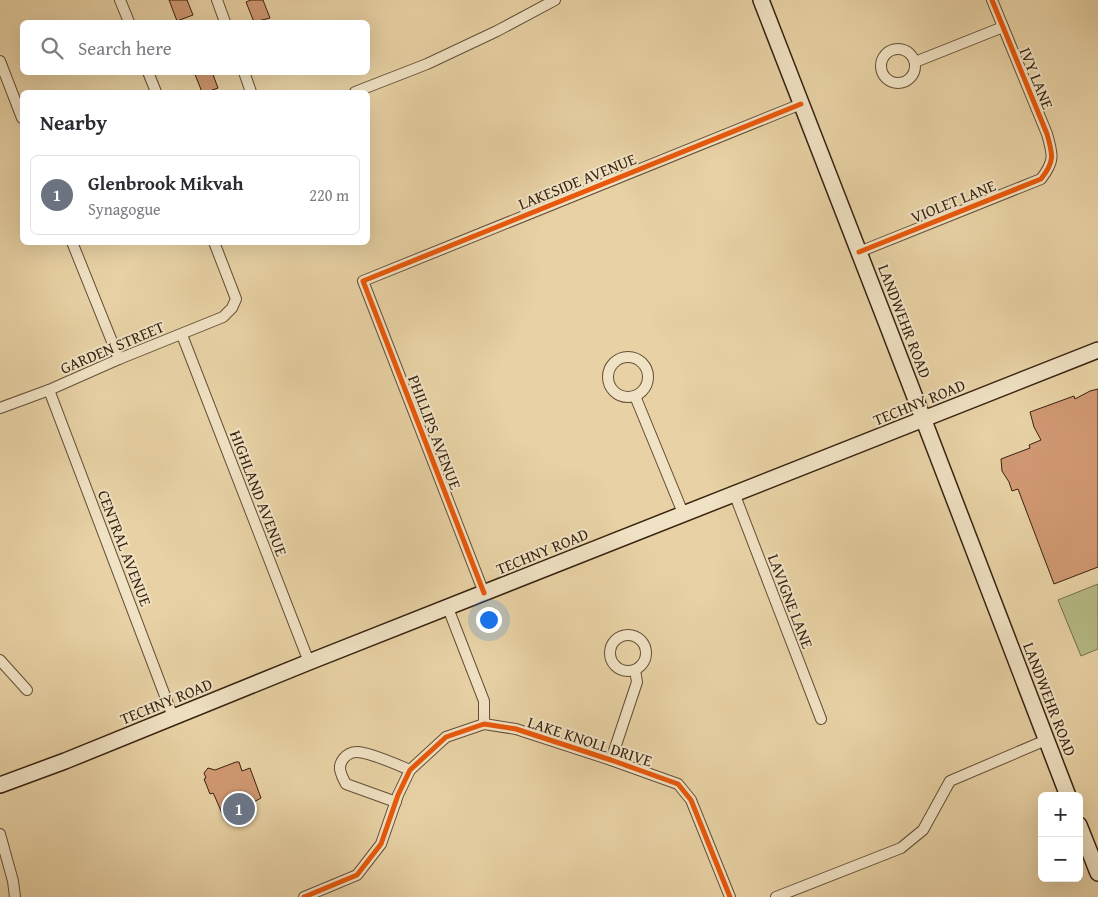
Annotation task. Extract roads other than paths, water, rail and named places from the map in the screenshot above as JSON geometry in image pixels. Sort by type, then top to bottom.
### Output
[{"type":"main road","name":"LANDWEHR ROAD","points":[[760,0],[924,419],[1066,792]]},
{"type":"main road","name":"TECHNY ROAD","points":[[0,785],[65,761],[309,662],[1098,350]]},
{"type":"main road","points":[[1083,834],[1097,866]]},
{"type":"street","points":[[120,0],[128,20]]},
{"type":"street","points":[[217,0],[224,20]]},
{"type":"street","points":[[360,90],[426,64],[555,0]]},
{"type":"street","name":"IVY LANE","points":[[992,0],[1047,134],[1052,153],[1051,166]]},
{"type":"street","points":[[915,62],[1003,28]]},
{"type":"street","points":[[0,61],[20,113]]},
{"type":"street","points":[[149,75],[155,90]]},
{"type":"street","points":[[245,75],[250,90]]},
{"type":"street","name":"LAKESIDE AVENUE","points":[[363,281],[801,104]]},
{"type":"street","name":"VIOLET LANE","points":[[859,252],[1041,179],[1051,166]]},
{"type":"street","points":[[73,245],[119,359]]},
{"type":"street","name":"GARDEN STREET","points":[[0,408],[49,390],[119,359],[223,317],[232,308],[236,299],[215,245]]},
{"type":"street","name":"PHILLIPS AVENUE","points":[[363,281],[484,593]]},
{"type":"street","name":"HIGHLAND AVENUE","points":[[182,335],[309,662]]},
{"type":"street","name":"CENTRAL AVENUE","points":[[49,390],[173,717]]},
{"type":"street","points":[[635,396],[684,513]]},
{"type":"street","name":"LAVIGNE LANE","points":[[734,493],[822,719]]},
{"type":"street","points":[[448,608],[484,701],[484,724]]},
{"type":"street","points":[[0,660],[27,690]]},
{"type":"street","name":"LAKE KNOLL DRIVE","points":[[611,760],[637,682],[635,670]]},
{"type":"street","name":"LAKE KNOLL DRIVE","points":[[311,896],[357,875],[381,844],[410,770],[446,737],[484,724],[516,729],[678,784],[691,800],[730,897]]},
{"type":"street","points":[[776,897],[901,848],[923,830],[950,781],[1046,740]]},
{"type":"street","points":[[396,802],[346,784],[340,772],[341,762],[346,755],[357,752],[396,763],[410,770]]},
{"type":"street","points":[[0,834],[13,881],[15,897]]},
{"type":"place","name":"Glenbrook Mikvah","points":[[239,809]]}]
